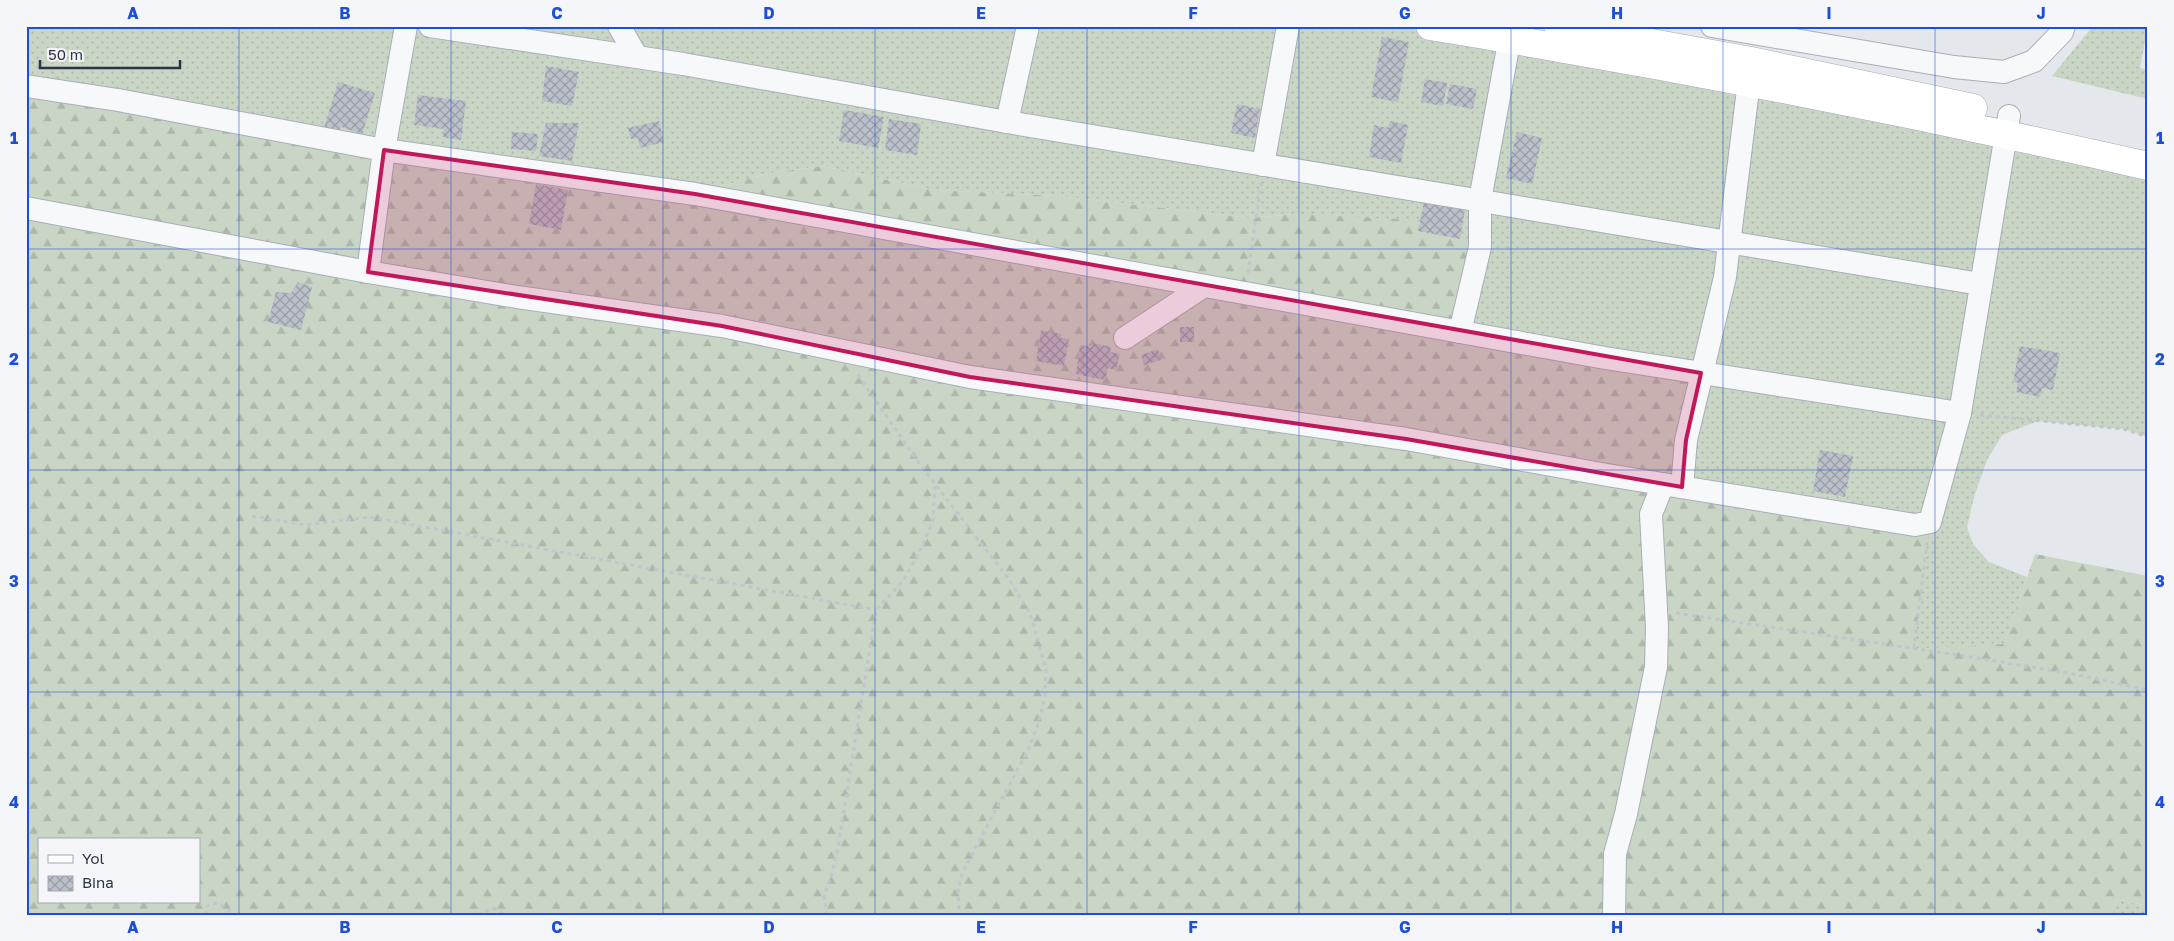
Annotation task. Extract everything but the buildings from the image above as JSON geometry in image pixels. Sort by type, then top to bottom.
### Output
[{"type":"main road","points":[[1430,26],[1511,33],[1750,72]]},
{"type":"main road","points":[[1558,26],[1750,72],[2007,125],[2148,146]]},
{"type":"main road","points":[[2007,125],[2148,166]]},
{"type":"street","points":[[368,272],[384,150],[406,26]]},
{"type":"street","points":[[430,26],[637,57],[1007,122],[1731,241],[1980,284]]},
{"type":"street","points":[[619,26],[637,57]]},
{"type":"street","points":[[1007,122],[1028,26]]},
{"type":"street","points":[[1263,165],[1288,26]]},
{"type":"street","points":[[1712,26],[1759,30],[1954,67],[2004,72],[2034,61],[2062,32],[2064,26]]},
{"type":"street","points":[[1460,332],[1480,247],[1480,200],[1511,33]]},
{"type":"street","points":[[1614,915],[1615,854],[1626,814],[1656,666],[1651,514],[1672,486],[1686,440],[1725,277],[1731,241],[1750,72]]},
{"type":"street","points":[[26,86],[118,100],[384,150],[695,194],[1460,332],[1701,373],[1960,413]]},
{"type":"street","points":[[26,208],[368,272],[516,297],[722,326],[970,377],[1406,439],[1672,486],[1915,525],[1930,522],[1960,413],[2007,125]]},
{"type":"street","points":[[1125,338],[1204,286]]},
{"type":"path","points":[[1246,293],[1263,165]]},
{"type":"path","points":[[833,349],[860,377],[935,485],[1010,581],[1030,613],[1046,669],[1045,697],[1037,727],[1027,752],[962,873],[958,890],[959,915]]},
{"type":"path","points":[[1960,413],[2124,429],[2148,437]]},
{"type":"path","points":[[826,915],[824,895],[831,878],[838,846],[876,610],[903,581],[922,547],[933,520],[935,485]]},
{"type":"path","points":[[252,516],[306,525],[370,517],[876,610]]},
{"type":"path","points":[[1914,649],[1930,522]]},
{"type":"path","points":[[1655,610],[2073,674],[2148,690]]},
{"type":"path","points":[[205,915],[207,906],[212,903],[221,905],[234,915]]},
{"type":"path","points":[[478,915],[494,908],[505,915]]},
{"type":"highlighted area","points":[[384,150],[695,194],[1701,373],[1686,440],[1682,487],[1406,439],[970,377],[722,326],[368,272]]},
{"type":"green space","points":[[26,26],[1419,26],[2148,169],[2148,437],[2124,429],[2038,421],[2002,435],[1987,460],[1974,497],[1967,527],[1973,544],[1989,562],[2027,577],[2004,645],[1914,649],[1295,214],[1251,218],[1058,196],[934,190],[822,166],[765,174],[695,194],[26,86]]},
{"type":"green space","points":[[2093,26],[2148,26],[2140,68],[2148,70],[2148,99],[2052,76]]},
{"type":"green space","points":[[26,87],[695,194],[765,174],[822,166],[934,190],[1058,196],[1251,218],[1295,214],[1419,220],[1480,247],[1460,332],[1701,373],[1682,487],[1928,536],[1914,649],[2004,644],[2035,554],[2148,576],[2148,906],[2116,899],[2112,915],[26,915]]},
{"type":"green space","points":[[2116,899],[2148,906],[2148,915],[2112,915]]}]
